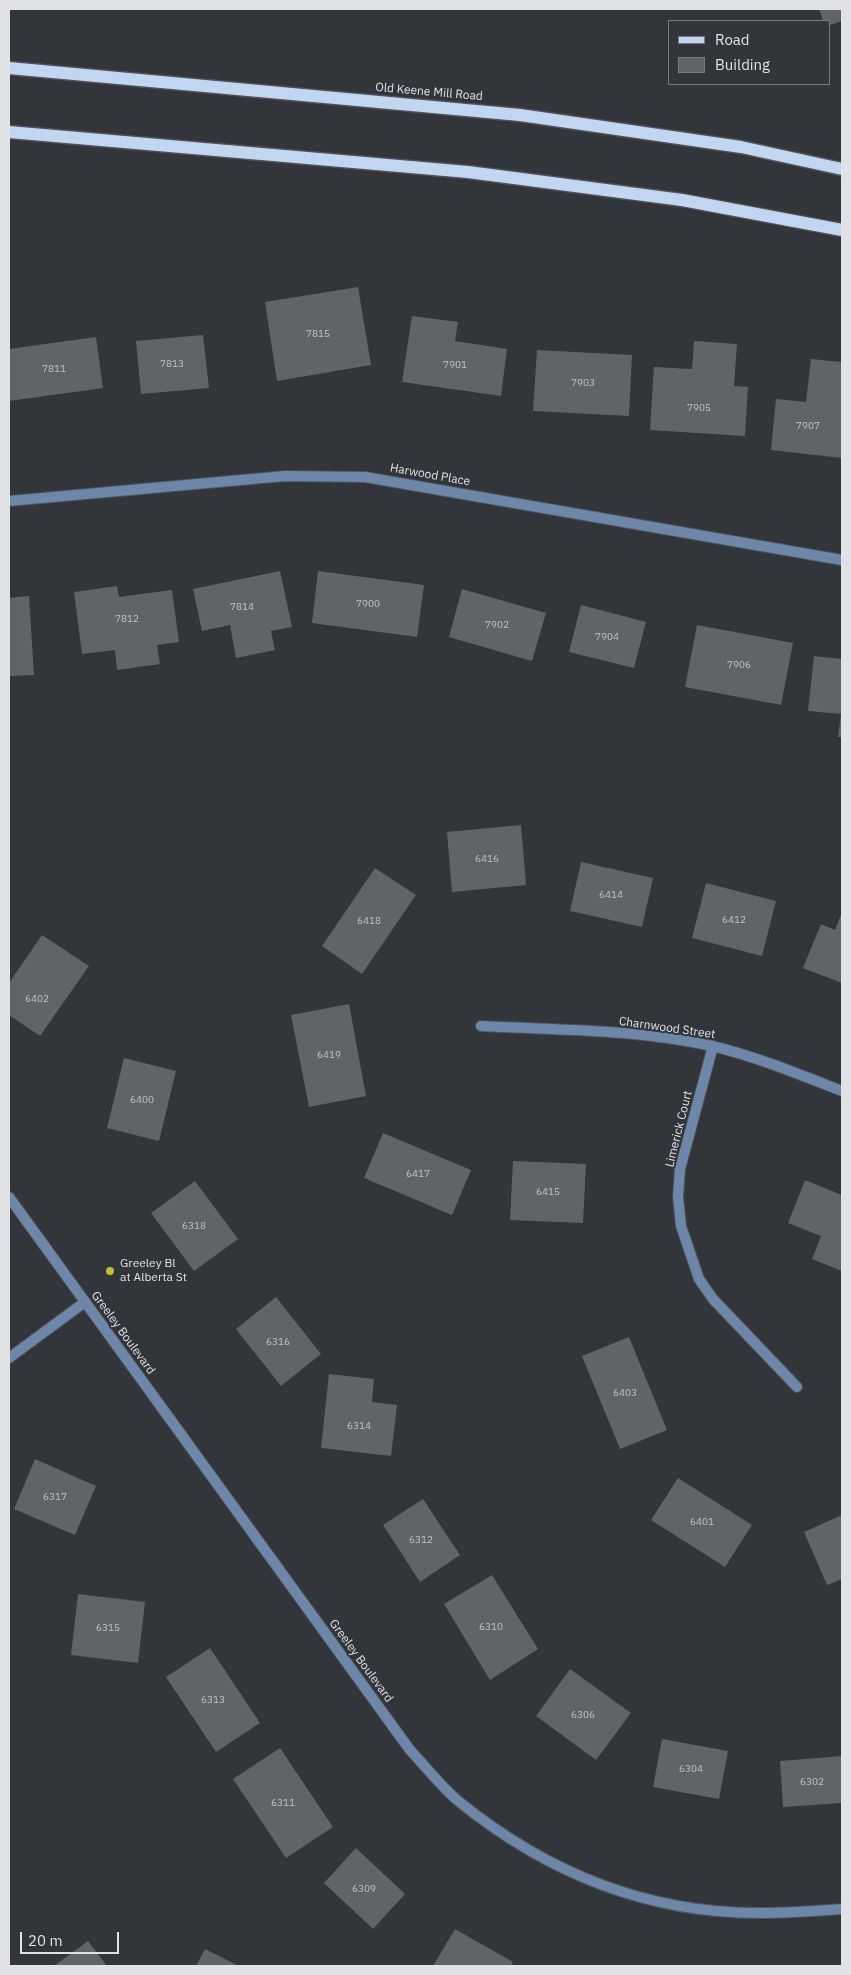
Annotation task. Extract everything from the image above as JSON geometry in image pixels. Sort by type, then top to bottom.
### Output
[{"type":"main road","name":"Old Keene Mill Road","points":[[9,68],[520,114],[741,147],[842,169]]},
{"type":"main road","points":[[9,132],[468,172],[682,200],[842,230]]},
{"type":"street","name":"Harwood Place","points":[[9,501],[285,476],[365,477],[842,560]]},
{"type":"street","name":"Charnwood Street","points":[[481,1026],[638,1034],[713,1046],[791,1071],[842,1090]]},
{"type":"street","name":"Limerick Court","points":[[713,1046],[680,1169],[678,1197],[681,1226],[699,1279],[713,1299],[797,1387]]},
{"type":"street","name":"Greeley Boulevard","points":[[9,1197],[410,1750],[455,1798],[507,1838],[549,1862],[586,1880],[631,1895],[677,1906],[718,1911],[759,1913],[842,1909]]},
{"type":"street","points":[[9,1358],[85,1302]]},
{"type":"building","points":[[819,9],[842,9],[842,21],[831,25],[831,20],[823,20]]},
{"type":"building","points":[[358,287],[371,365],[277,381],[265,302]]},
{"type":"building","points":[[412,316],[458,322],[455,341],[507,349],[501,396],[402,382]]},
{"type":"building","points":[[203,335],[209,388],[141,394],[136,341]]},
{"type":"building","points":[[96,337],[103,388],[9,401],[9,349]]},
{"type":"building","points":[[694,341],[737,344],[734,386],[748,387],[745,436],[650,430],[654,367],[692,369]]},
{"type":"building","points":[[537,350],[632,355],[629,416],[533,411]]},
{"type":"building","points":[[811,359],[842,362],[842,458],[771,450],[776,399],[806,402]]},
{"type":"building","points":[[280,571],[292,627],[271,631],[275,650],[236,658],[230,625],[202,631],[193,589]]},
{"type":"building","points":[[318,571],[424,585],[417,637],[312,623]]},
{"type":"building","points":[[117,586],[119,597],[172,590],[179,642],[157,645],[160,664],[117,670],[115,650],[82,654],[74,592]]},
{"type":"building","points":[[462,589],[546,613],[532,661],[449,637]]},
{"type":"building","points":[[29,596],[34,675],[9,676],[9,598]]},
{"type":"building","points":[[581,605],[646,622],[634,668],[569,652]]},
{"type":"building","points":[[697,625],[793,643],[781,705],[685,687]]},
{"type":"building","points":[[814,656],[842,659],[842,737],[838,737],[841,714],[808,711]]},
{"type":"building","points":[[521,825],[526,885],[452,892],[447,832]]},
{"type":"building","points":[[581,862],[653,878],[642,927],[570,911]]},
{"type":"building","points":[[375,868],[416,895],[362,974],[322,946]]},
{"type":"building","points":[[706,883],[776,901],[762,956],[692,938]]},
{"type":"building","points":[[842,912],[842,983],[803,968],[821,924],[835,930]]},
{"type":"building","points":[[42,935],[89,966],[40,1036],[9,1015],[9,983]]},
{"type":"building","points":[[349,1004],[366,1096],[309,1107],[291,1015]]},
{"type":"building","points":[[124,1058],[176,1071],[159,1141],[107,1128]]},
{"type":"building","points":[[383,1133],[471,1170],[452,1215],[364,1178]]},
{"type":"building","points":[[513,1161],[586,1164],[583,1223],[510,1220]]},
{"type":"building","points":[[805,1180],[842,1195],[842,1271],[812,1259],[821,1236],[788,1223]]},
{"type":"building","points":[[195,1181],[238,1239],[194,1271],[151,1213]]},
{"type":"building","points":[[276,1297],[321,1354],[281,1386],[236,1329]]},
{"type":"building","points":[[629,1337],[667,1430],[620,1449],[582,1356]]},
{"type":"building","points":[[329,1374],[374,1379],[372,1402],[397,1405],[391,1456],[321,1448]]},
{"type":"building","points":[[35,1459],[96,1486],[75,1535],[14,1509]]},
{"type":"building","points":[[678,1478],[752,1525],[725,1567],[651,1520]]},
{"type":"building","points":[[423,1499],[460,1555],[420,1582],[383,1525]]},
{"type":"building","points":[[842,1515],[842,1579],[827,1585],[804,1532]]},
{"type":"building","points":[[492,1575],[538,1649],[490,1680],[444,1604]]},
{"type":"building","points":[[78,1594],[145,1602],[138,1663],[71,1655]]},
{"type":"building","points":[[210,1648],[260,1723],[216,1752],[166,1677]]},
{"type":"building","points":[[570,1669],[631,1713],[596,1760],[536,1716]]},
{"type":"building","points":[[662,1739],[728,1751],[719,1799],[653,1787]]},
{"type":"building","points":[[280,1748],[333,1827],[286,1858],[233,1779]]},
{"type":"building","points":[[842,1756],[842,1803],[783,1807],[780,1761]]},
{"type":"building","points":[[356,1848],[405,1894],[373,1929],[324,1883]]},
{"type":"building","points":[[455,1929],[513,1962],[511,1966],[433,1966]]},
{"type":"building","points":[[88,1941],[107,1966],[54,1966]]},
{"type":"building","points":[[205,1949],[239,1966],[196,1966]]},
{"type":"place","name":"Greeley Bl at Alberta St","points":[[110,1271]]}]
